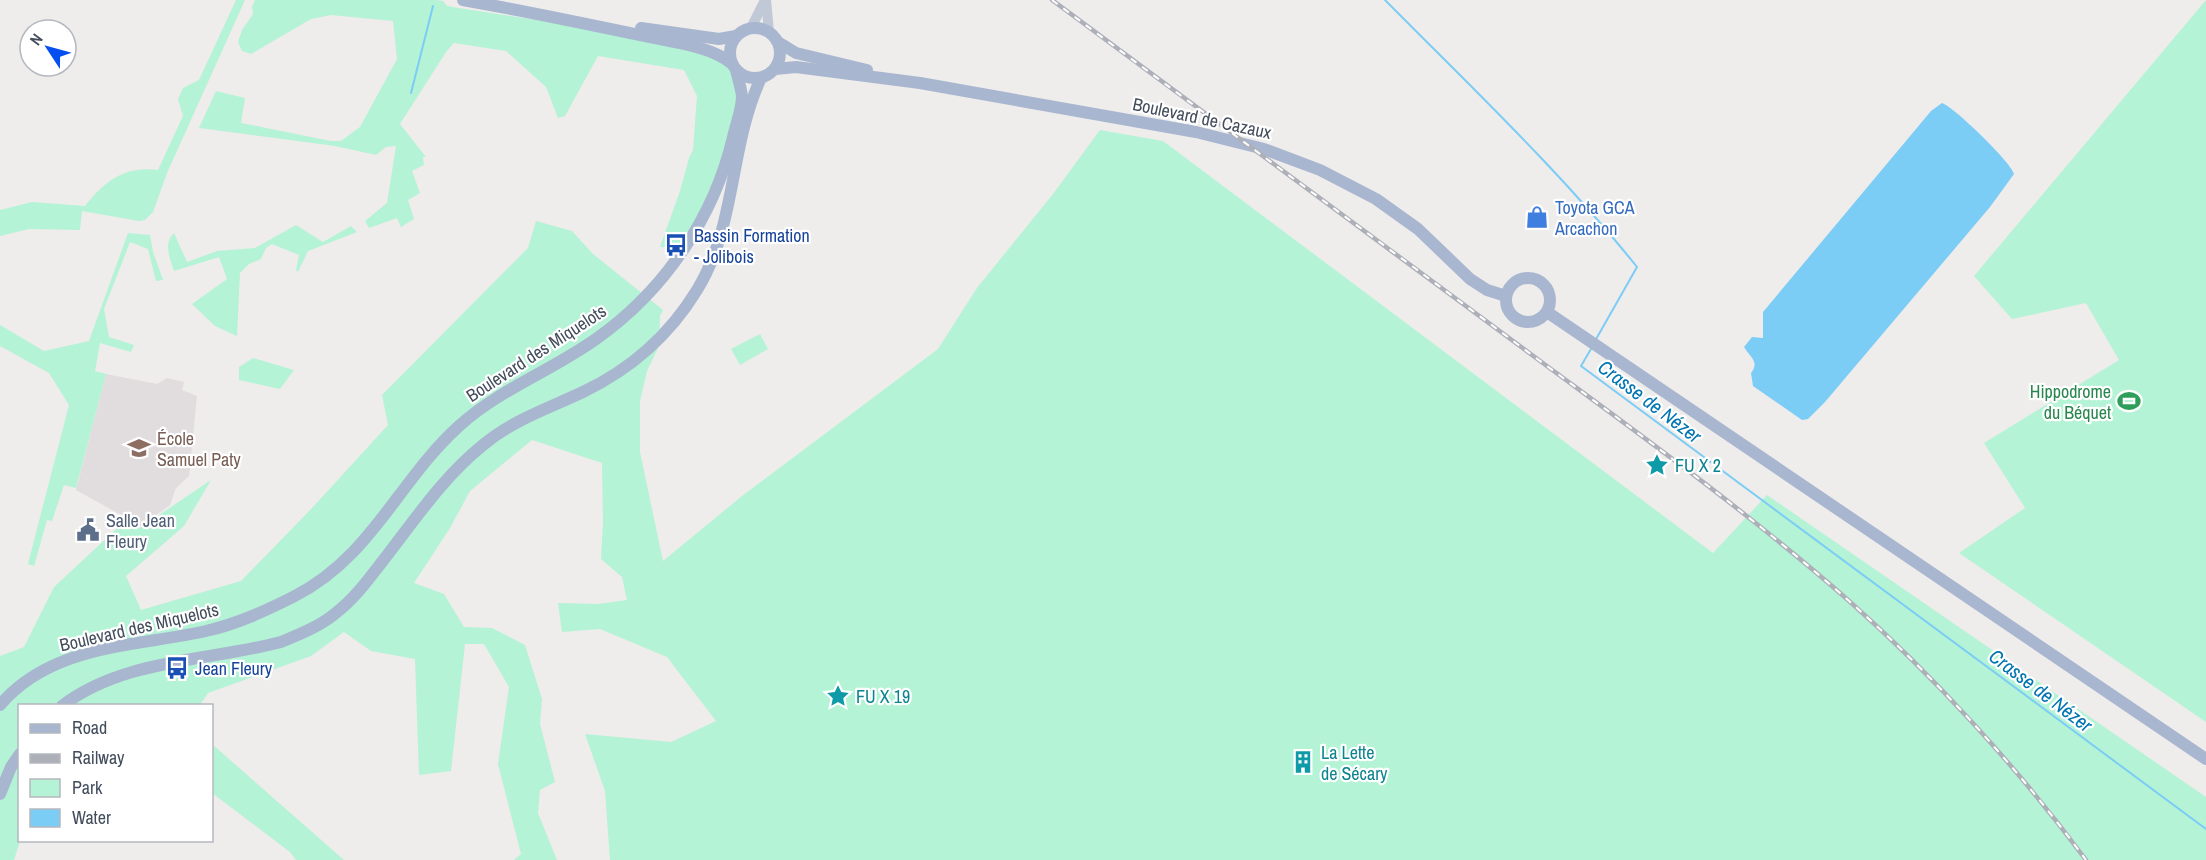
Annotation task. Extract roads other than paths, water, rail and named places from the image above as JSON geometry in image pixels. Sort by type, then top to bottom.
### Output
[{"type":"main road","points":[[64,704],[113,677],[281,642],[303,633],[336,614],[369,579],[452,473],[485,443],[520,421],[610,379],[641,357],[674,323],[697,290],[724,229],[751,99],[761,78],[775,69],[780,58],[778,42],[769,32],[751,28],[736,36],[719,39],[562,18],[463,0]]},
{"type":"main road","points":[[562,18],[716,54],[747,78],[761,78]]},
{"type":"main road","points":[[734,67],[730,49],[736,36]]},
{"type":"main road","name":"Boulevard de Cazaux","points":[[778,42],[796,53],[920,83]]},
{"type":"main road","name":"Boulevard des Miquelots","points":[[0,705],[23,683],[61,660],[84,653],[228,626],[298,594],[329,574],[365,542],[432,454],[459,427],[502,394],[594,341],[631,310],[669,269],[705,213],[729,154],[742,96],[734,67]]},
{"type":"main road","name":"Boulevard de Cazaux","points":[[775,69],[796,67],[920,83],[1196,132],[1246,144],[1290,158],[1350,184],[1376,199],[1418,229],[1487,291],[1506,296]]},
{"type":"main road","points":[[1530,278],[1536,279],[1547,287],[1550,293],[1550,306],[1547,312],[1535,321],[1520,321],[1509,311],[1506,296],[1512,285],[1517,280],[1530,278]]},
{"type":"main road","points":[[1547,312],[2206,759]]},
{"type":"main road","points":[[0,794],[18,756]]},
{"type":"street","points":[[751,28],[765,0]]},
{"type":"street","points":[[765,0],[769,32]]},
{"type":"water","points":[[1942,103],[1958,114],[1981,136],[2014,174],[1990,207],[1825,402],[1808,419],[1802,420],[1753,386],[1751,373],[1755,366],[1744,347],[1752,337],[1763,338],[1763,312],[1931,111]]},
{"type":"waterway","name":"Crasse de Nézer","points":[[1385,0],[1547,164],[1637,267],[1595,341]]},
{"type":"waterway","points":[[411,93],[433,6]]},
{"type":"waterway","name":"Crasse de Nézer","points":[[1591,349],[1581,366],[2206,829]]},
{"type":"railway","points":[[1052,0],[1653,444],[1810,567],[1880,629],[1943,691],[2032,791],[2086,860]]},
{"type":"place","name":"Toyota GCA Arcachon","points":[[1537,217]]},
{"type":"place","name":"Bassin Formation - Jolibois","points":[[676,245]]},
{"type":"place","name":"Hippodrome du Béquet","points":[[2129,401]]},
{"type":"place","name":"École Samuel Paty","points":[[139,448]]},
{"type":"place","name":"FU X 2","points":[[1657,465]]},
{"type":"place","name":"Salle Jean Fleury","points":[[88,530]]},
{"type":"place","name":"Jean Fleury","points":[[177,668]]},
{"type":"place","name":"FU X 19","points":[[838,696]]},
{"type":"place","name":"La Lette de Sécary","points":[[1303,762]]}]
